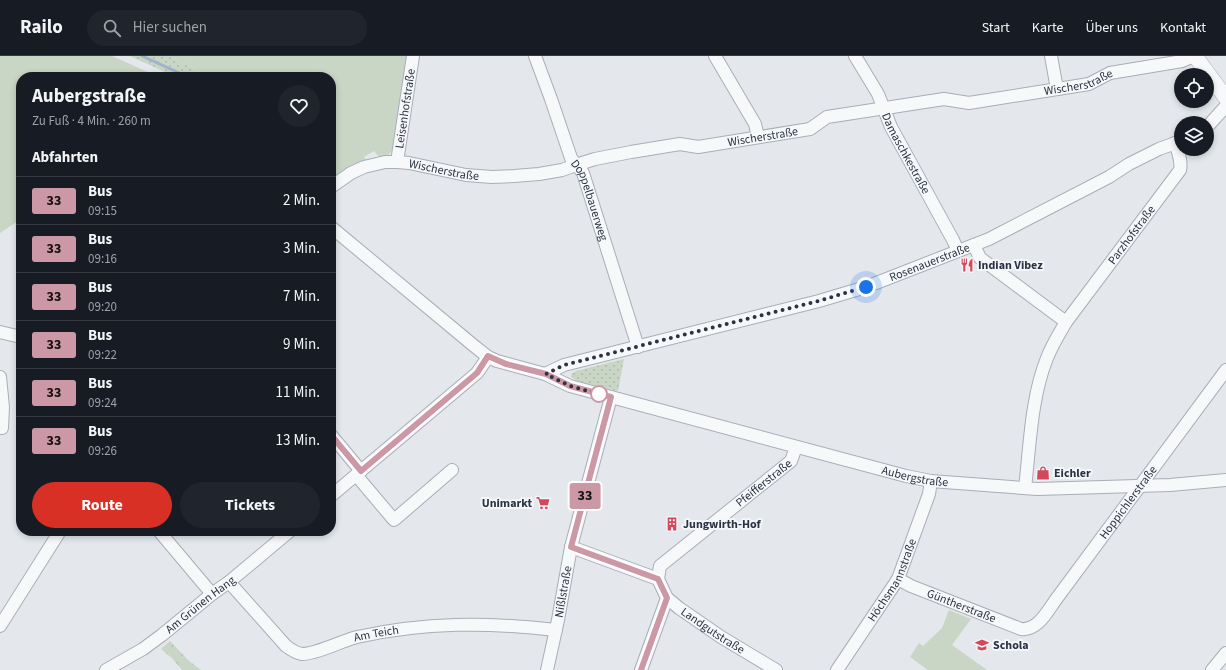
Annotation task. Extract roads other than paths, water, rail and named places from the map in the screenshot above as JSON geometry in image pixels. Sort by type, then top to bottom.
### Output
[{"type":"street","name":"Leisenhofstraße","points":[[397,162],[413,56]]},
{"type":"street","name":"Doppelbauerweg","points":[[535,56],[571,158],[583,173],[638,346]]},
{"type":"street","points":[[715,56],[755,124],[758,137]]},
{"type":"street","name":"Damaschkestraße","points":[[855,56],[878,94],[891,127],[958,251]]},
{"type":"street","points":[[1051,56],[1057,89]]},
{"type":"street","name":"Wischerstraße","points":[[336,184],[351,173],[364,167],[375,164],[397,162],[466,175],[492,177],[540,174],[562,170],[595,160],[631,152],[680,144],[698,147],[810,129],[827,117],[944,99],[969,103],[1089,84],[1110,73],[1182,61],[1194,56]]},
{"type":"street","points":[[1194,56],[1226,98]]},
{"type":"street","points":[[1214,119],[1226,106]]},
{"type":"street","name":"Rosenauerstraße","points":[[546,374],[564,365],[818,301],[863,288],[989,239],[1086,189],[1135,161],[1174,143]]},
{"type":"street","name":"Parzhofstraße","points":[[1025,488],[1034,410],[1038,389],[1054,342],[1066,322],[1180,170],[1180,156]]},
{"type":"street","name":"Aubergstraße","points":[[336,231],[473,346],[488,356],[506,364],[546,374],[570,386],[931,482],[1025,488],[1140,486],[1226,480]]},
{"type":"street","points":[[974,245],[980,258],[1066,322]]},
{"type":"street","points":[[0,332],[16,336]]},
{"type":"street","points":[[336,492],[477,373],[488,356]]},
{"type":"street","name":"Hoppichlerstraße","points":[[1026,630],[1032,628],[1038,623],[1226,370]]},
{"type":"street","points":[[0,377],[2,428]]},
{"type":"street","name":"Nißlstraße","points":[[547,670],[571,547],[611,397]]},
{"type":"street","points":[[336,442],[394,520],[452,470]]},
{"type":"street","name":"Pfeifferstraße","points":[[658,579],[660,566],[791,461],[796,446]]},
{"type":"street","name":"Höchsmannstraße","points":[[837,670],[898,579],[929,494],[931,482]]},
{"type":"street","points":[[0,626],[57,536]]},
{"type":"street","points":[[163,536],[212,594]]},
{"type":"street","name":"Am Grünen Hang","points":[[106,670],[143,649],[162,636],[284,536]]},
{"type":"street","points":[[571,547],[658,579]]},
{"type":"street","name":"Landgutstraße","points":[[658,579],[667,598],[696,621],[776,670]]},
{"type":"street","name":"Güntherstraße","points":[[898,579],[911,586],[1026,630]]},
{"type":"street","name":"Am Teich","points":[[229,582],[286,646],[294,652],[301,654],[309,653],[354,638],[407,628],[477,624],[556,630]]},
{"type":"street","points":[[641,670],[667,598]]},
{"type":"street","points":[[1212,670],[1226,653]]},
{"type":"waterway","points":[[142,56],[177,72]]},
{"type":"place","name":"Indian Vibez","points":[[967,265]]},
{"type":"place","name":"Eichler","points":[[1043,473]]},
{"type":"place","name":"Unimarkt","points":[[543,503]]},
{"type":"place","name":"Jungwirth-Hof","points":[[672,524]]},
{"type":"place","name":"Schola","points":[[982,645]]}]
